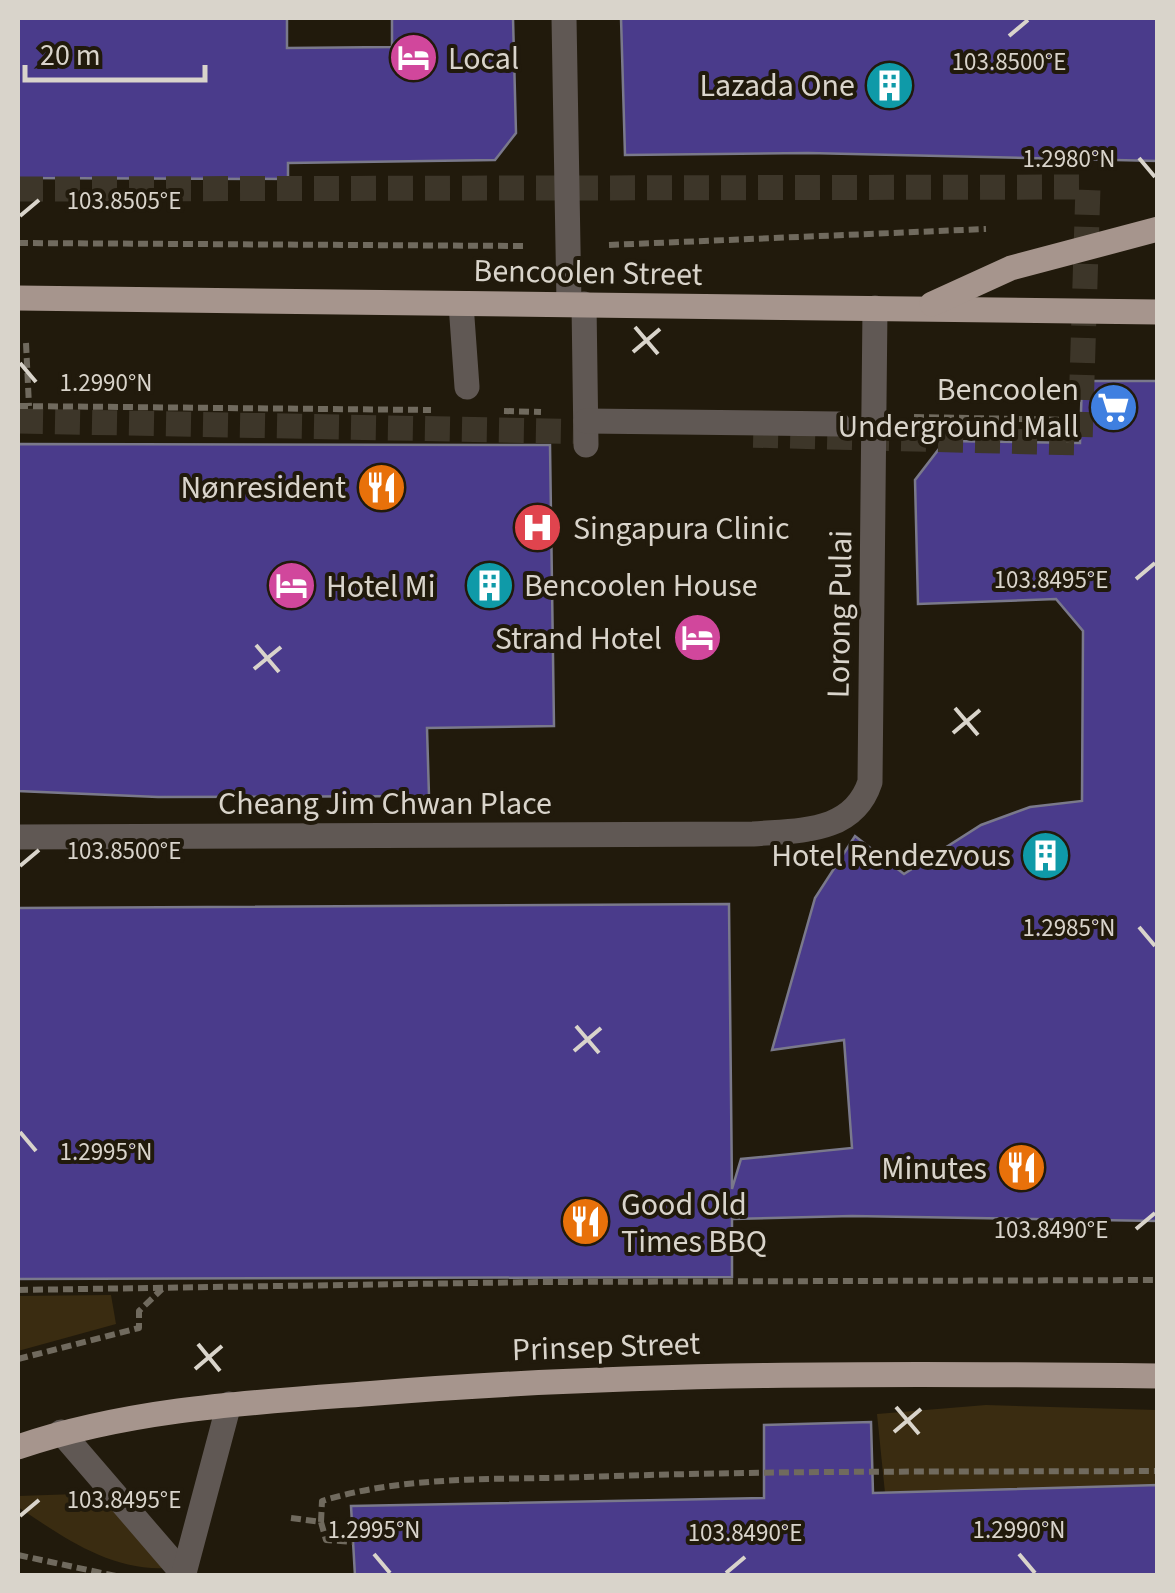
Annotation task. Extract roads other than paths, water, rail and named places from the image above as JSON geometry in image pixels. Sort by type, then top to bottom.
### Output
[{"type":"main road","points":[[923,308],[1011,268],[1158,229]]},
{"type":"main road","name":"Bencoolen Street","points":[[18,298],[1158,312]]},
{"type":"main road","name":"Prinsep Street","points":[[18,1446],[61,1432],[229,1404],[522,1380],[750,1373],[1158,1376]]},
{"type":"street","points":[[564,18],[576,304],[586,433],[838,424]]},
{"type":"street","points":[[461,304],[467,387]]},
{"type":"street","name":"Lorong Pulai","points":[[754,834],[819,829],[838,822],[864,800],[870,782],[875,308]]},
{"type":"street","name":"Cheang Jim Chwan Place","points":[[18,837],[754,834]]},
{"type":"street","points":[[184,1574],[229,1404]]},
{"type":"street","points":[[61,1432],[184,1574]]},
{"type":"tunnel","points":[[18,189],[1088,187],[1080,443],[747,435]]},
{"type":"tunnel","points":[[18,421],[607,432]]},
{"type":"place","name":"Local","points":[[413,58]]},
{"type":"place","name":"Lazada One","points":[[890,85]]},
{"type":"place","name":"Bencoolen Underground Mall","points":[[1114,407]]},
{"type":"place","name":"Nønresident","points":[[381,487]]},
{"type":"place","name":"Singapura Clinic","points":[[538,528]]},
{"type":"place","name":"Bencoolen House","points":[[489,585]]},
{"type":"place","name":"Hotel Mi","points":[[291,586]]},
{"type":"place","name":"Strand Hotel","points":[[697,638]]},
{"type":"place","name":"Hotel Rendezvous","points":[[1046,855]]},
{"type":"place","name":"Minutes","points":[[1022,1168]]},
{"type":"place","name":"Good Old Times BBQ","points":[[586,1222]]}]
